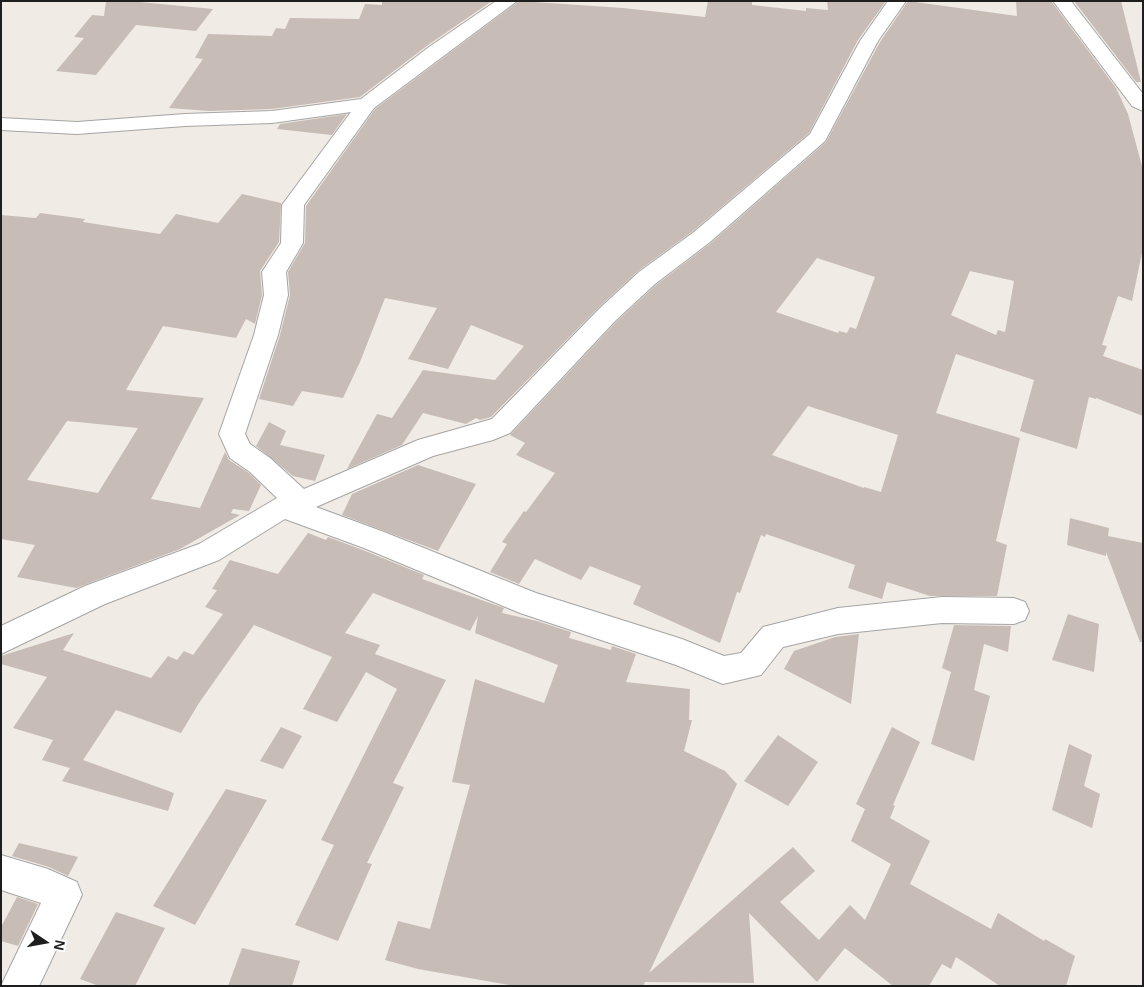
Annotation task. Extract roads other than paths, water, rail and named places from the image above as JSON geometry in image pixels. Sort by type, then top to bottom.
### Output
[{"type":"street","points":[[508,1],[436,51],[367,104],[293,205],[292,243],[274,272],[276,295],[266,335],[232,434],[239,451],[260,465],[281,486],[292,505],[530,604],[682,653],[722,670],[750,665],[774,636],[838,622],[942,610],[1014,611]]},
{"type":"street","points":[[1,642],[95,595],[209,552],[292,505],[427,447],[493,430],[501,426],[607,314],[641,284],[717,224],[818,136],[869,41],[897,1]]},
{"type":"street","points":[[1062,1],[1143,105]]},
{"type":"street","points":[[1,124],[76,128],[185,120],[272,118],[367,104]]},
{"type":"street","points":[[1,872],[48,887],[64,895],[19,986]]}]
